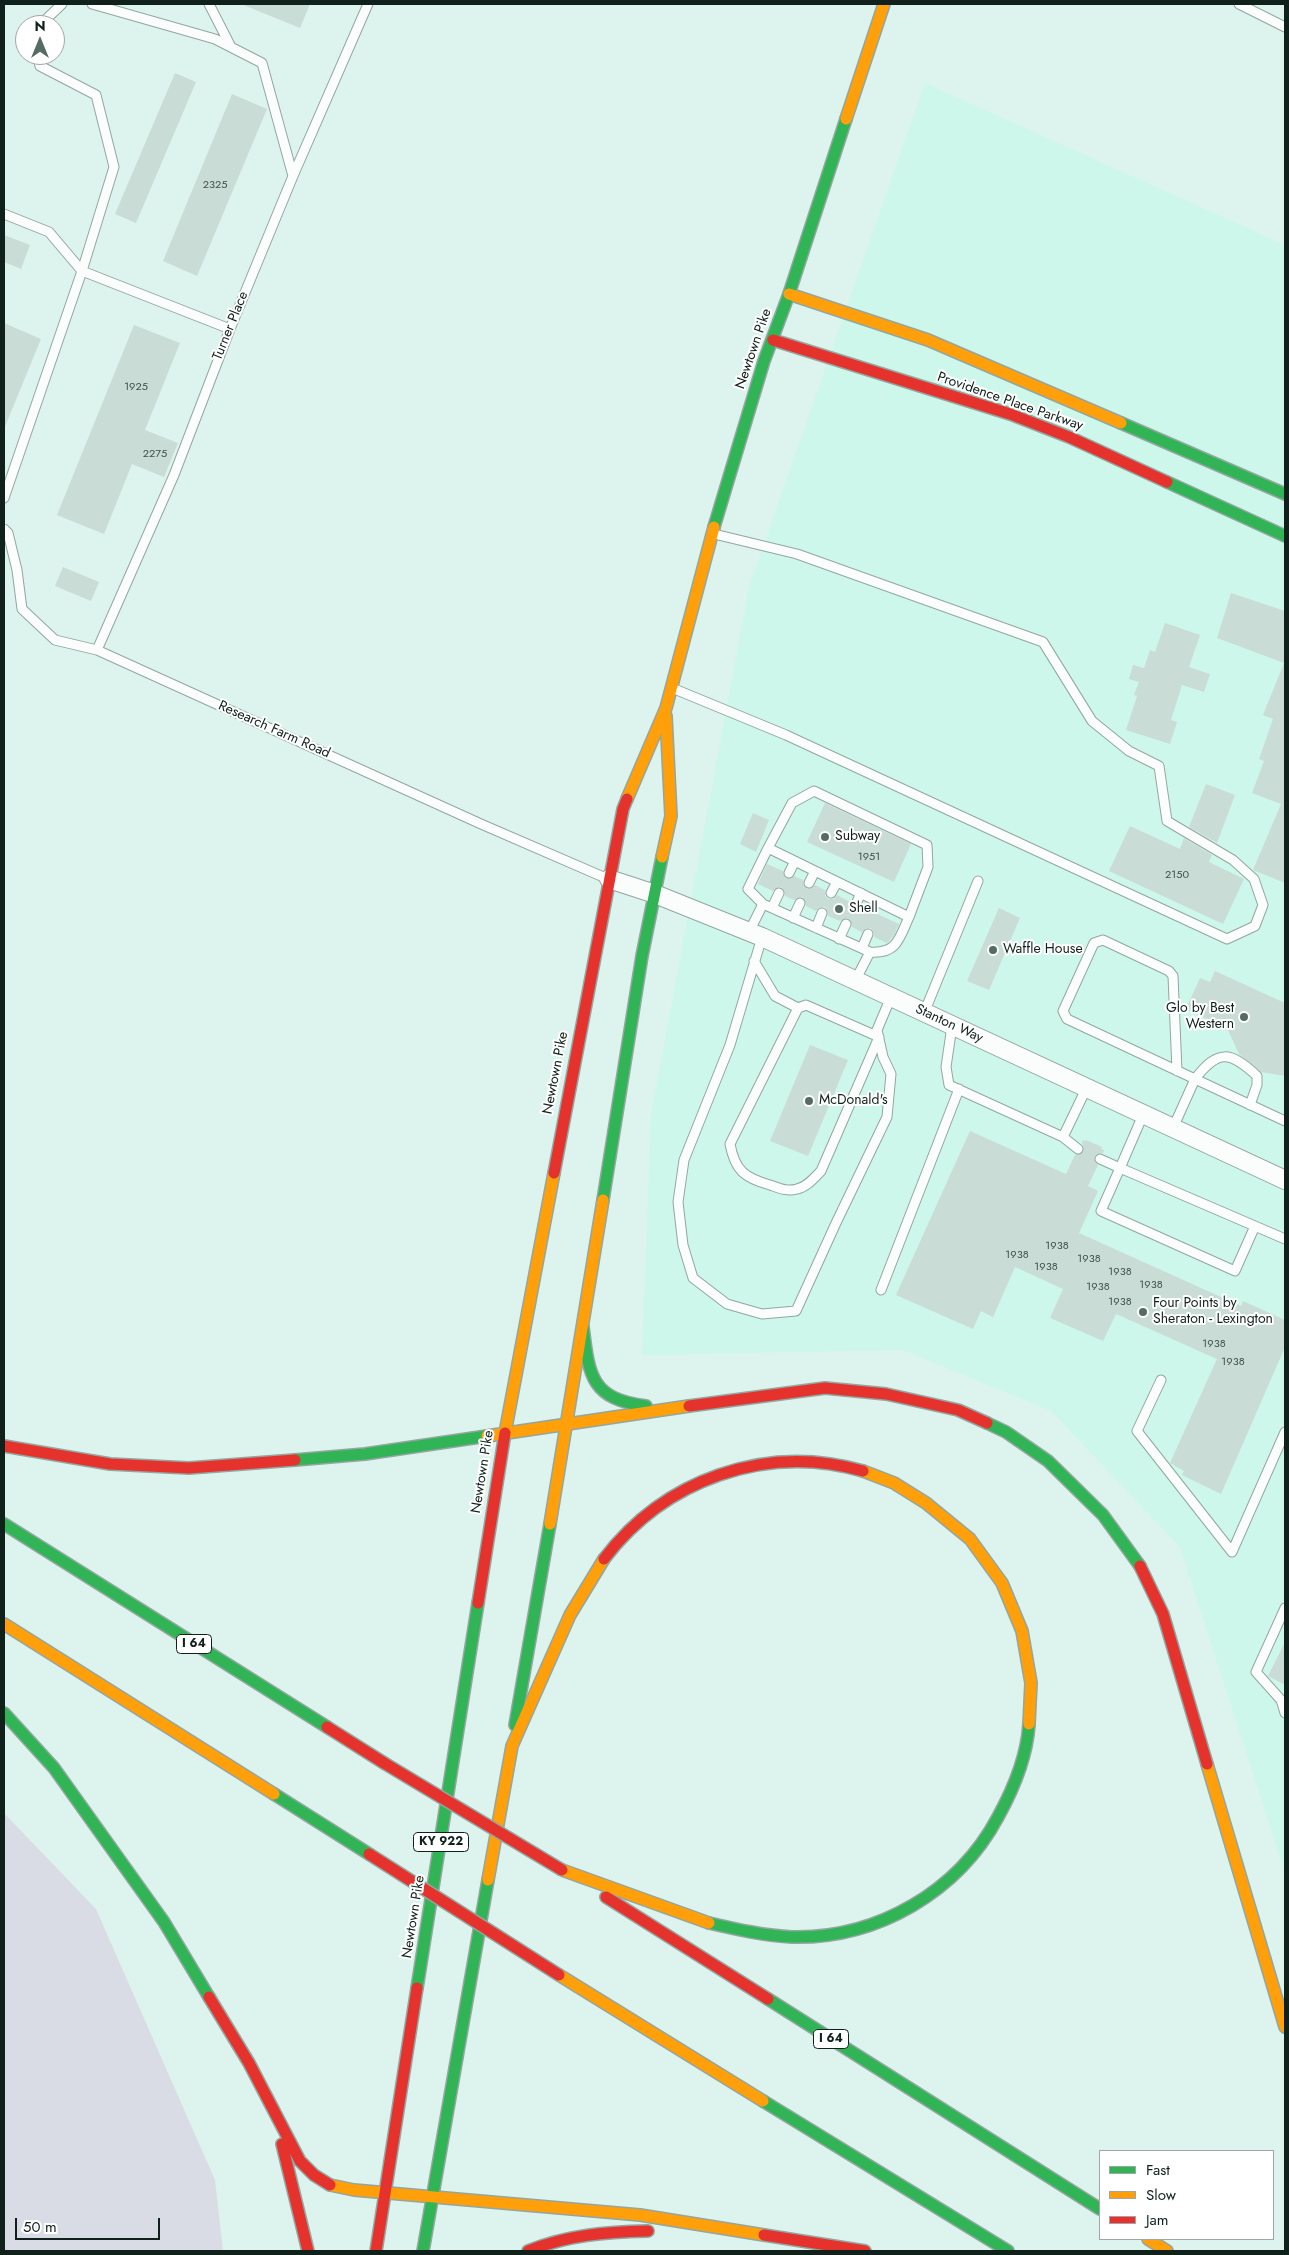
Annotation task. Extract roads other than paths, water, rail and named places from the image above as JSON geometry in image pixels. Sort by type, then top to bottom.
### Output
[{"type":"main road","name":"Newtown Pike","points":[[376,2251],[505,1433],[623,809],[666,708],[712,533],[764,361],[789,294],[884,4]]},
{"type":"main road","name":"Providence Place Parkway","points":[[789,294],[928,340],[1285,494]]},
{"type":"main road","name":"Providence Place Parkway","points":[[772,340],[1010,414],[1069,437],[1285,536]]},
{"type":"main road","name":"Newtown Pike","points":[[423,2251],[567,1424],[642,956],[671,816],[666,708]]},
{"type":"main road","points":[[583,1327],[590,1373],[598,1386],[607,1395],[616,1401],[632,1406],[668,1408]]},
{"type":"main road","points":[[4,1446],[110,1464],[189,1468],[365,1454],[668,1408],[825,1388],[886,1394],[958,1410],[1006,1432],[1048,1461],[1103,1515],[1141,1568],[1163,1614],[1285,2027]]},
{"type":"main road","points":[[512,1746],[534,1700],[564,1626],[589,1580],[617,1542],[653,1509],[692,1484],[734,1469],[770,1462],[807,1462],[845,1467],[883,1478],[940,1512],[964,1531],[986,1557],[1016,1610],[1028,1651],[1032,1693],[1031,1730],[1022,1768],[1007,1807],[989,1837],[963,1867],[942,1886],[906,1911],[872,1925],[830,1934],[791,1937],[748,1931],[695,1919],[591,1878],[562,1870]]},
{"type":"main road","name":"I 64","points":[[4,1524],[384,1763],[562,1870],[1099,2208]]},
{"type":"main road","points":[[4,1624],[559,1975],[1008,2251]]},
{"type":"main road","points":[[4,1713],[54,1768],[164,1922],[249,2063],[274,2116],[300,2161],[314,2175],[330,2185],[354,2190],[640,2215],[715,2228],[770,2234],[866,2251]]},
{"type":"main road","points":[[274,2116],[308,2251]]},
{"type":"main road","points":[[528,2251],[567,2237],[599,2232],[715,2228]]},
{"type":"main road","points":[[1150,2240],[1168,2251]]},
{"type":"street","name":"Stanton Way","points":[[609,879],[655,894],[756,934],[1285,1180]]},
{"type":"lane","points":[[50,15],[62,4]]},
{"type":"lane","points":[[92,4],[215,39],[262,63],[293,176]]},
{"type":"lane","points":[[209,4],[231,47]]},
{"type":"lane","name":"Turner Place","points":[[98,650],[174,475],[230,328],[293,176],[368,4]]},
{"type":"lane","points":[[1240,4],[1285,27]]},
{"type":"lane","points":[[4,498],[82,271],[114,167],[96,96],[40,65]]},
{"type":"lane","points":[[4,214],[48,232],[82,271],[230,328]]},
{"type":"lane","name":"Research Farm Road","points":[[4,529],[8,533],[17,570],[22,609],[55,640],[98,650],[481,824],[609,879]]},
{"type":"lane","points":[[671,688],[786,735],[1227,939],[1255,926],[1263,905],[1254,879],[1233,860],[1167,821],[1159,766],[1129,751],[1092,721],[1043,642],[797,554],[712,533]]},
{"type":"lane","points":[[814,791],[927,845],[928,867],[910,917],[896,945],[883,953],[866,950],[762,904],[748,889],[792,803],[814,791]]},
{"type":"lane","points":[[768,848],[910,917]]},
{"type":"lane","points":[[789,874],[795,861]]},
{"type":"lane","points":[[809,883],[815,871]]},
{"type":"lane","points":[[924,1013],[978,881]]},
{"type":"lane","points":[[831,893],[837,882]]},
{"type":"lane","points":[[772,908],[779,894]]},
{"type":"lane","points":[[856,904],[861,894]]},
{"type":"lane","points":[[793,918],[800,903]]},
{"type":"lane","points":[[762,904],[756,934],[754,961],[730,1045],[684,1160],[678,1202],[683,1245],[693,1278],[727,1304],[762,1314],[796,1311],[887,1117],[891,1074],[877,1030],[891,997]]},
{"type":"lane","points":[[878,914],[883,904]]},
{"type":"lane","points":[[816,928],[822,913]]},
{"type":"lane","points":[[839,939],[846,924]]},
{"type":"lane","points":[[855,981],[866,950],[868,934]]},
{"type":"lane","points":[[1177,1071],[1174,981],[1170,971],[1103,940],[1098,940],[1094,943],[1063,1011],[1067,1019],[1196,1080],[1285,1121]]},
{"type":"lane","points":[[754,961],[775,996],[798,1008]]},
{"type":"lane","points":[[806,1005],[879,1037],[822,1171],[809,1184],[798,1189],[787,1190],[752,1180],[741,1171],[733,1158],[730,1144],[798,1008],[806,1005]]},
{"type":"lane","points":[[952,1026],[946,1067],[949,1085],[1063,1137],[1078,1148]]},
{"type":"lane","points":[[1173,1128],[1196,1080],[1208,1063],[1219,1057],[1233,1058],[1257,1076],[1258,1085],[1250,1105]]},
{"type":"lane","points":[[881,1290],[960,1089]]},
{"type":"lane","points":[[1063,1137],[1086,1089]]},
{"type":"lane","points":[[1143,1115],[1101,1211],[1235,1271],[1255,1226]]},
{"type":"lane","points":[[1100,1159],[1285,1239]]},
{"type":"lane","points":[[1161,1380],[1136,1431],[1232,1552],[1285,1432]]},
{"type":"lane","points":[[1285,1608],[1256,1672],[1281,1700],[1285,1713]]},
{"type":"place","name":"Subway","points":[[825,837]]},
{"type":"place","name":"Shell","points":[[839,909]]},
{"type":"place","name":"Waffle House","points":[[993,950]]},
{"type":"place","name":"Glo by Best Western","points":[[1244,1017]]},
{"type":"place","name":"McDonald's","points":[[809,1101]]},
{"type":"place","name":"Four Points by Sheraton - Lexington","points":[[1143,1312]]}]
